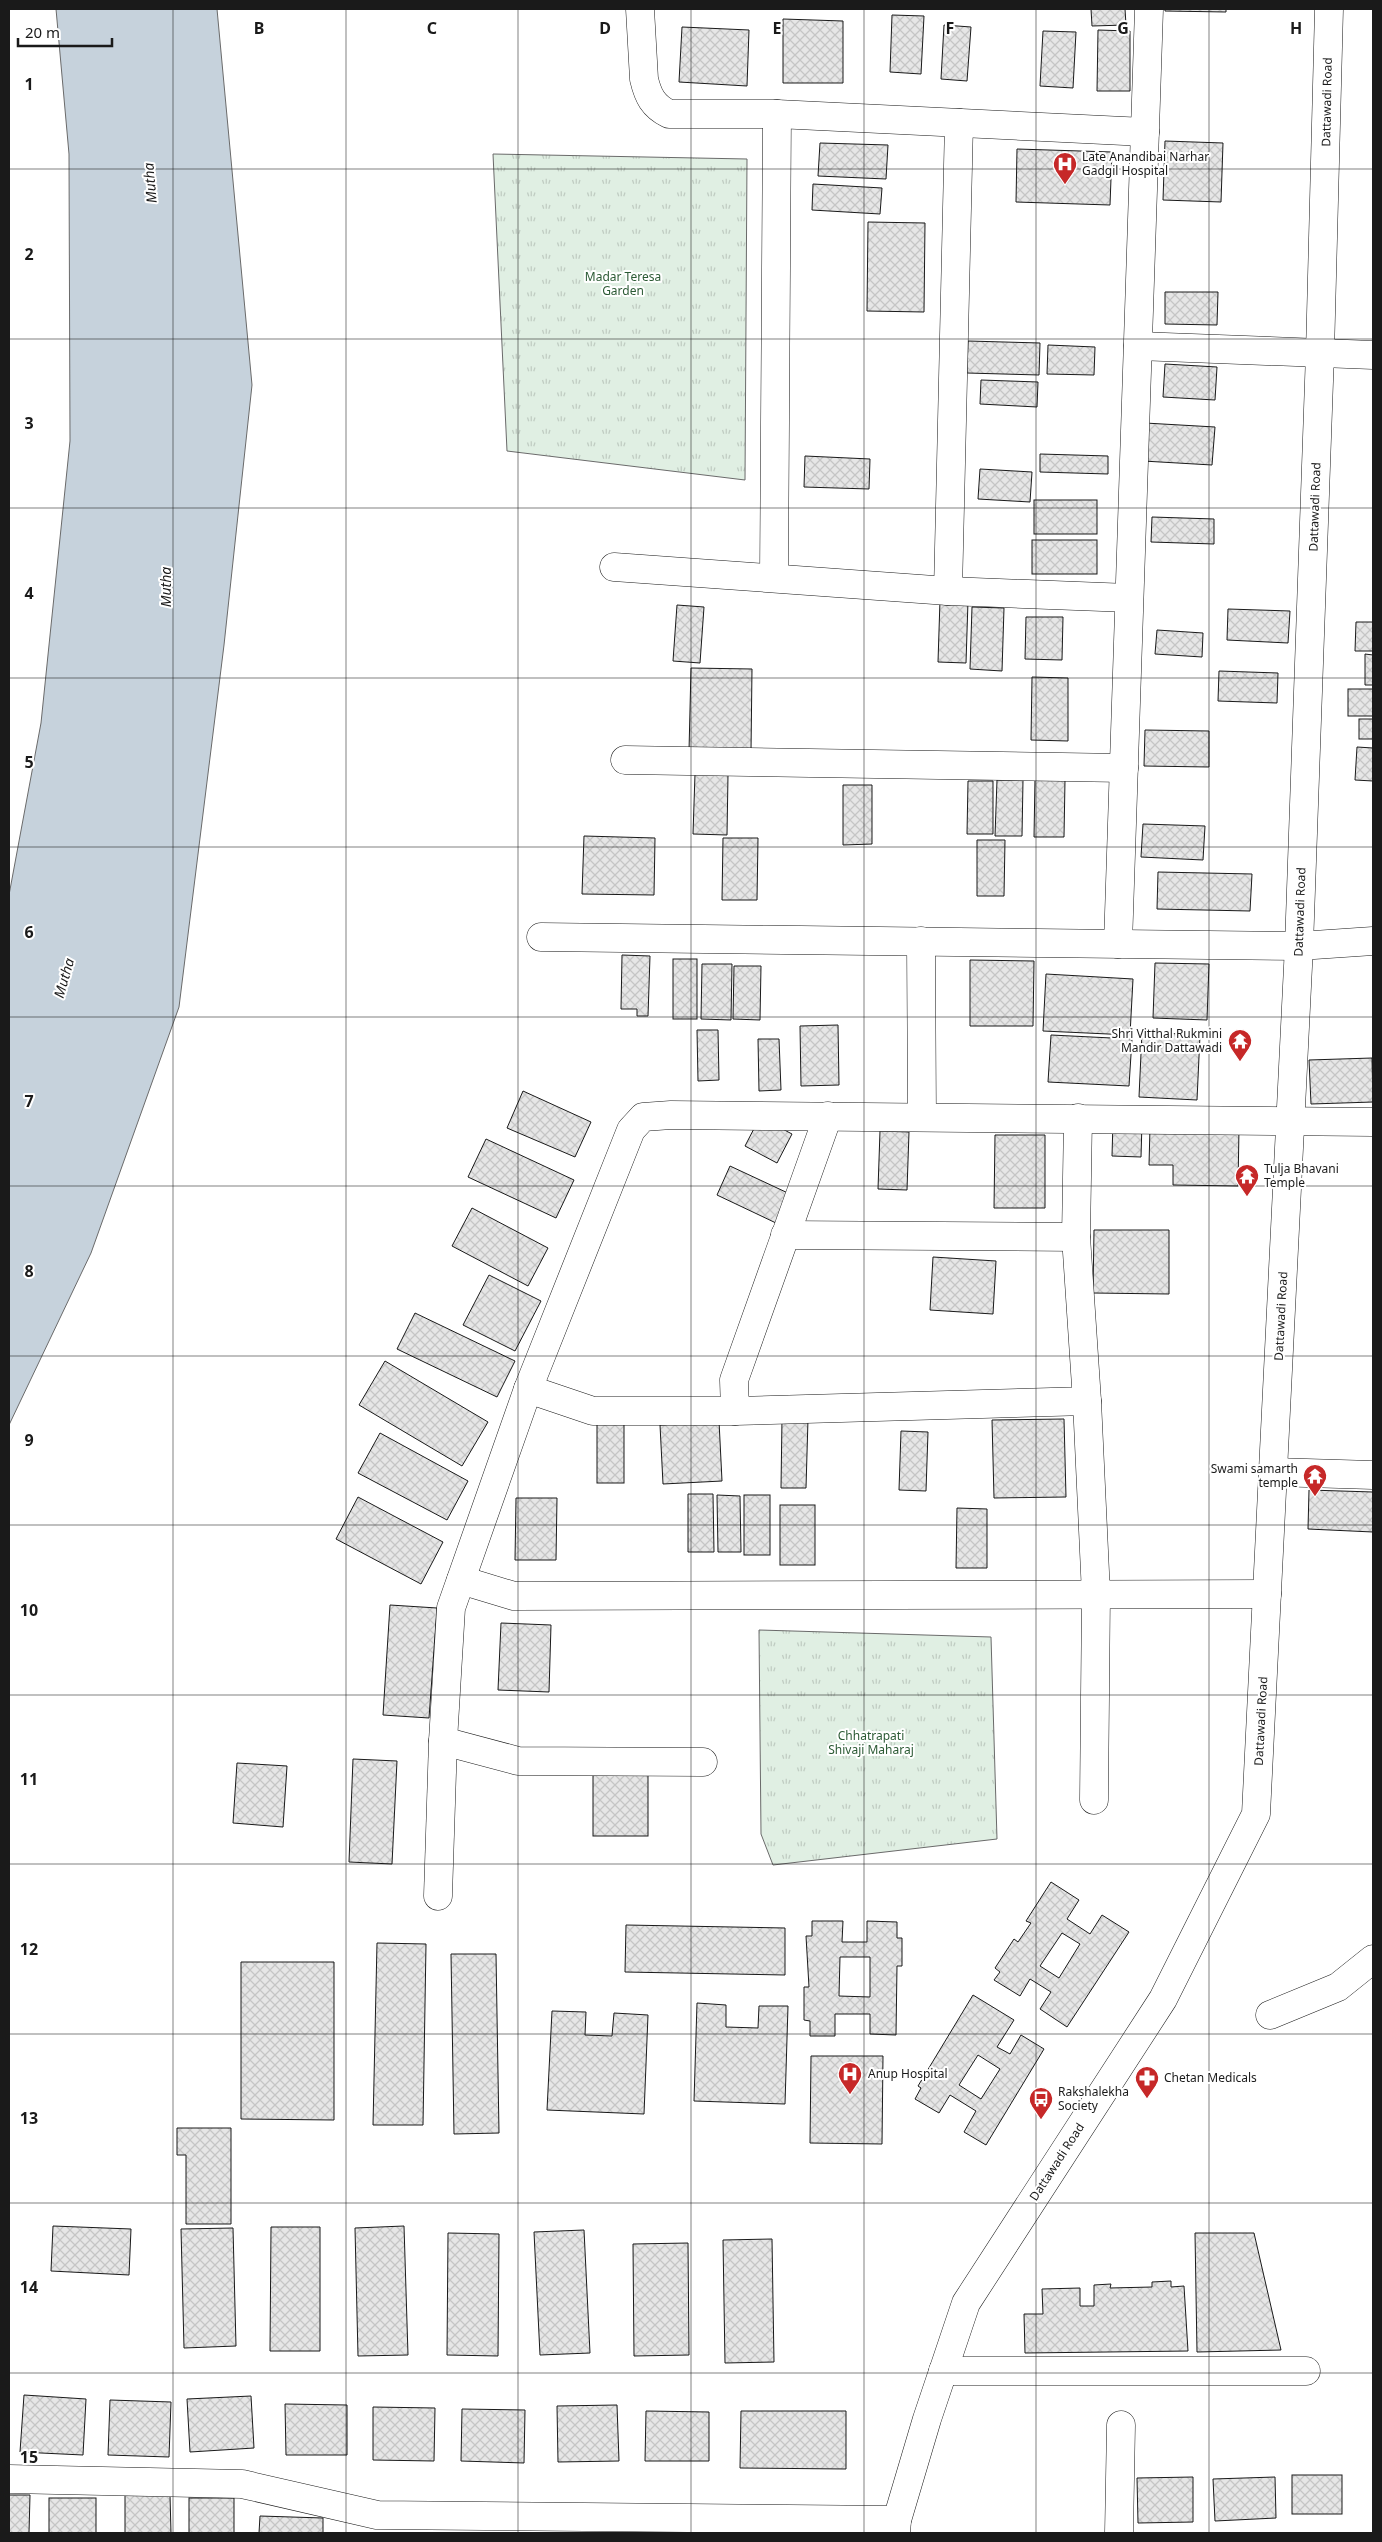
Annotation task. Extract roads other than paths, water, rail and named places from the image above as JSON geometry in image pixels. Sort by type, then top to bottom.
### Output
[{"type":"street","points":[[640,9],[644,79],[651,99],[658,108],[669,114],[777,114],[1145,132]]},
{"type":"street","points":[[1118,944],[1149,9]]},
{"type":"street","name":"Dattawadi Road","points":[[896,2526],[943,2371],[966,2303],[1163,1999],[1256,1814],[1299,946],[1320,353],[1329,9]]},
{"type":"street","points":[[774,577],[777,114]]},
{"type":"street","points":[[948,591],[959,123]]},
{"type":"street","points":[[1138,346],[1373,355]]},
{"type":"street","points":[[614,567],[948,591],[1130,598]]},
{"type":"street","points":[[625,760],[1124,768]]},
{"type":"street","points":[[541,937],[1299,946],[1373,941]]},
{"type":"street","points":[[922,941],[922,1117]]},
{"type":"street","points":[[438,1896],[443,1741],[451,1608],[528,1389],[631,1130],[643,1118],[671,1115],[1373,1122]]},
{"type":"street","points":[[735,1411],[734,1380],[828,1116]]},
{"type":"street","points":[[1078,1118],[1076,1237],[1087,1401],[1096,1594],[1094,1800]]},
{"type":"street","points":[[786,1235],[1076,1237]]},
{"type":"street","points":[[528,1389],[593,1411],[735,1411],[1087,1401]]},
{"type":"street","points":[[1273,1472],[1373,1475]]},
{"type":"street","points":[[461,1580],[514,1596],[1267,1594]]},
{"type":"street","points":[[443,1741],[518,1761],[703,1762]]},
{"type":"street","points":[[1270,2014],[1338,1986],[1373,1959]]},
{"type":"street","points":[[943,2371],[1306,2371]]},
{"type":"street","points":[[1119,2533],[1121,2425]]},
{"type":"street","points":[[9,2479],[242,2484],[377,2524],[896,2526]]},
{"type":"water","name":"Mutha","points":[[56,9],[217,9],[252,385],[224,645],[179,1007],[91,1253],[9,1425],[9,895],[41,723],[70,441],[69,154]]},
{"type":"place","name":"Late Anandibai Narhar Gadgil Hospital","points":[[1065,185]]},
{"type":"place","name":"Shri Vitthal Rukmini Mandir Dattawadi","points":[[1240,1062]]},
{"type":"place","name":"Tulja Bhavani Temple","points":[[1247,1197]]},
{"type":"place","name":"Swami samarth temple","points":[[1315,1497]]},
{"type":"place","name":"Anup Hospital","points":[[850,2095]]},
{"type":"place","name":"Chetan Medicals","points":[[1147,2099]]},
{"type":"place","name":"Rakshalekha Society","points":[[1041,2120]]},
{"type":"park label","name":"Madar Teresa Garden","points":[[623,284]]},
{"type":"park label","name":"Chhatrapati Shivaji Maharaj","points":[[871,1743]]}]
